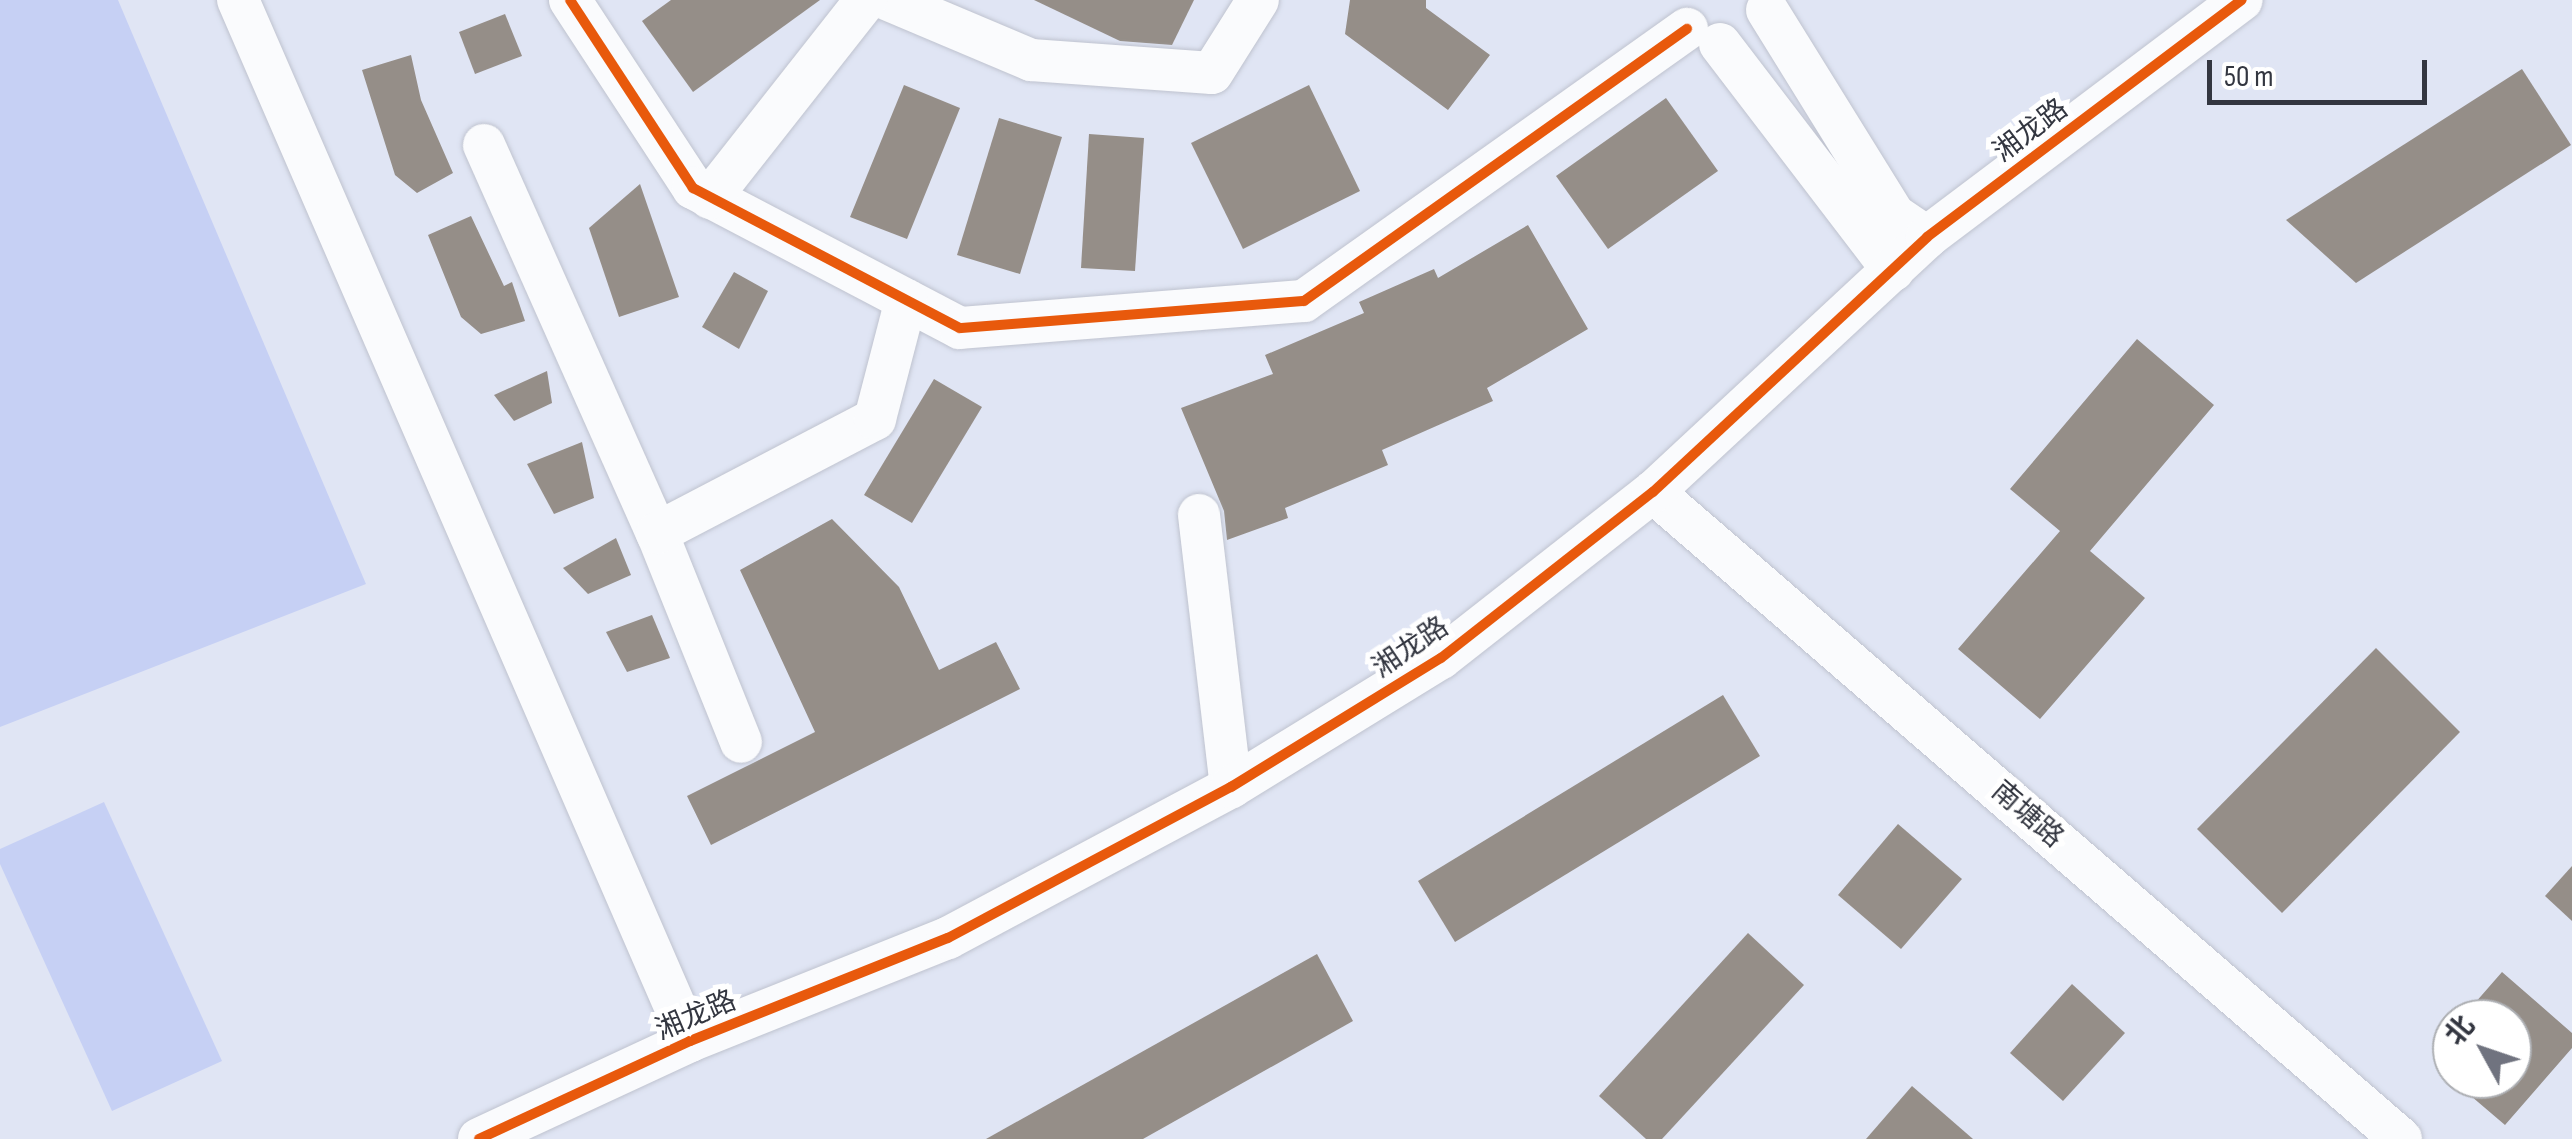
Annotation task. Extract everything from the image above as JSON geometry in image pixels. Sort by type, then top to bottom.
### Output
[{"type":"street","points":[[238,0],[690,1041]]},
{"type":"street","points":[[570,0],[693,188],[960,328],[1304,301],[1694,24],[1754,32],[1768,5]]},
{"type":"street","points":[[710,198],[866,0]]},
{"type":"street","points":[[889,0],[1031,60],[1212,73],[1258,0]]},
{"type":"street","name":"湘龙路","points":[[480,1139],[690,1041],[948,938],[1230,787],[1441,658],[1654,492],[1927,238],[2242,0]]},
{"type":"street","points":[[1768,5],[1894,215],[1927,238]]},
{"type":"street","points":[[1694,24],[1893,270]]},
{"type":"street","points":[[484,146],[656,533],[741,742]]},
{"type":"street","points":[[656,533],[874,419],[906,300]]},
{"type":"street","name":"南塘路","points":[[1654,492],[2401,1139]]},
{"type":"street","points":[[1199,515],[1230,787]]},
{"type":"shaded area","points":[[0,0],[118,0],[366,584],[0,727]]},
{"type":"shaded area","points":[[104,802],[222,1061],[112,1111],[0,864],[0,849]]},
{"type":"building","points":[[671,0],[820,0],[693,92],[642,21]]},
{"type":"building","points":[[1034,0],[1194,0],[1172,45],[1120,41]]},
{"type":"building","points":[[1350,0],[1426,0],[1426,8],[1490,55],[1448,110],[1345,34]]},
{"type":"building","points":[[505,14],[522,56],[475,74],[459,32]]},
{"type":"building","points":[[411,55],[421,100],[453,173],[417,193],[395,175],[362,70]]},
{"type":"building","points":[[2522,69],[2571,145],[2356,283],[2286,220]]},
{"type":"building","points":[[904,85],[960,108],[907,239],[850,217]]},
{"type":"building","points":[[1309,85],[1360,191],[1243,249],[1191,143]]},
{"type":"building","points":[[1666,98],[1718,171],[1608,249],[1556,176]]},
{"type":"building","points":[[999,118],[1062,137],[1020,274],[957,255]]},
{"type":"building","points":[[1089,134],[1144,138],[1135,271],[1081,268]]},
{"type":"building","points":[[640,184],[679,297],[619,317],[589,228]]},
{"type":"building","points":[[471,216],[504,286],[512,282],[525,321],[481,334],[461,317],[428,235]]},
{"type":"building","points":[[1528,225],[1588,329],[1487,388],[1493,401],[1382,450],[1388,465],[1285,508],[1288,518],[1227,540],[1224,511],[1181,408],[1273,374],[1265,355],[1364,313],[1359,302],[1434,269],[1438,278]]},
{"type":"building","points":[[734,272],[768,291],[739,349],[702,327]]},
{"type":"building","points":[[2137,339],[2214,405],[2090,551],[2145,598],[2040,719],[1958,649],[2060,531],[2010,489]]},
{"type":"building","points":[[547,371],[552,403],[514,421],[494,395]]},
{"type":"building","points":[[934,379],[982,407],[912,523],[864,495]]},
{"type":"building","points":[[582,442],[594,498],[554,514],[527,464]]},
{"type":"building","points":[[832,519],[899,587],[939,670],[996,642],[1020,689],[711,845],[687,796],[815,732],[740,570]]},
{"type":"building","points":[[616,538],[631,575],[588,594],[563,568]]},
{"type":"building","points":[[652,615],[670,658],[627,672],[606,632]]},
{"type":"building","points":[[2376,648],[2460,732],[2282,913],[2197,829]]},
{"type":"building","points":[[1723,695],[1760,756],[1455,942],[1418,881]]},
{"type":"building","points":[[1898,824],[1962,879],[1901,949],[1838,895]]},
{"type":"building","points":[[2572,866],[2572,921],[2545,896]]},
{"type":"building","points":[[1748,933],[1804,985],[1662,1139],[1646,1139],[1599,1096]]},
{"type":"building","points":[[1317,954],[1353,1021],[1143,1139],[986,1139]]},
{"type":"building","points":[[2502,972],[2572,1033],[2572,1048],[2532,1094],[2532,999],[2478,999]]},
{"type":"building","points":[[2072,984],[2125,1033],[2063,1101],[2010,1053]]},
{"type":"building","points":[[1912,1086],[1973,1139],[1866,1139]]},
{"type":"building","points":[[2474,1099],[2528,1099],[2505,1125]]},
{"type":"cycle path","points":[[570,0],[693,188],[960,328],[1304,301],[1687,29]]},
{"type":"cycle path","points":[[479,1139],[690,1041],[948,938],[1231,787],[1441,658],[1653,492],[1927,237],[2242,0]]}]
